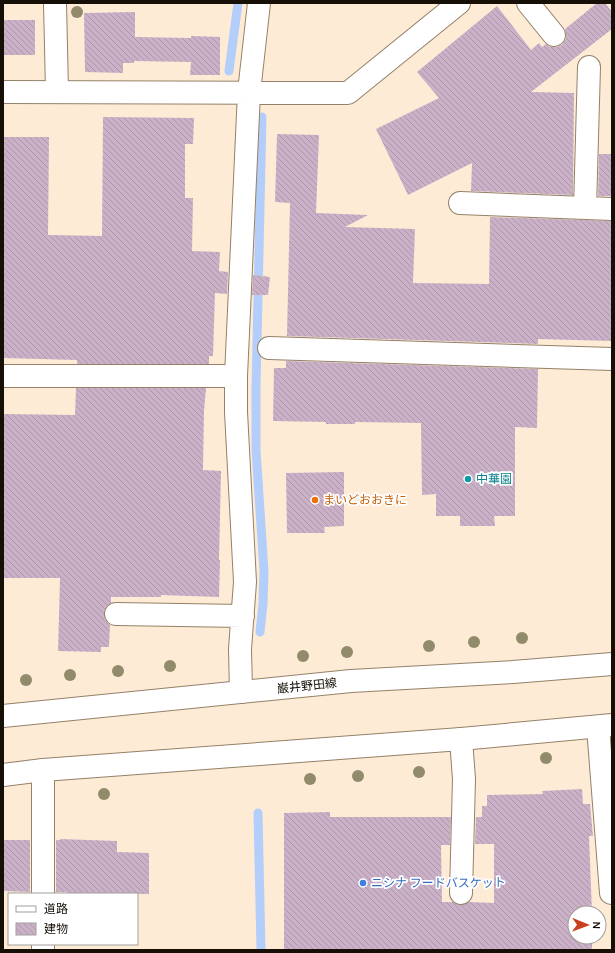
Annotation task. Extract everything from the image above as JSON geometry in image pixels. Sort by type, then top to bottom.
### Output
[{"type":"street","points":[[55,3],[57,91]]},
{"type":"street","points":[[241,692],[240,649],[245,582],[236,412],[236,376],[249,92],[259,3]]},
{"type":"street","points":[[3,92],[348,93],[459,3]]},
{"type":"street","points":[[528,3],[554,35]]},
{"type":"street","points":[[585,208],[589,67]]},
{"type":"street","points":[[460,203],[612,209]]},
{"type":"street","points":[[269,348],[612,358]]},
{"type":"street","points":[[3,376],[236,376]]},
{"type":"street","points":[[116,614],[243,616]]},
{"type":"street","name":"巌井野田線","points":[[3,716],[350,681],[513,672],[612,664]]},
{"type":"street","points":[[3,775],[42,770],[461,740],[605,726],[611,893]]},
{"type":"street","points":[[461,740],[464,779],[461,893]]},
{"type":"street","points":[[42,770],[43,893]]},
{"type":"building","points":[[597,3],[605,3],[612,12],[612,29],[531,92],[574,93],[573,195],[471,191],[472,163],[408,195],[376,129],[439,98],[417,72],[497,6],[531,50],[539,43],[542,47],[546,44],[550,47],[562,45],[566,39],[565,29]]},
{"type":"building","points":[[135,12],[135,37],[220,37],[220,75],[190,75],[191,62],[134,61],[134,63],[123,63],[123,73],[85,72],[84,13]]},
{"type":"building","points":[[3,20],[35,20],[35,55],[3,55]]},
{"type":"building","points":[[103,117],[194,118],[193,144],[185,144],[185,198],[193,198],[192,251],[220,252],[219,271],[228,272],[227,294],[215,293],[213,356],[209,356],[209,364],[77,364],[77,360],[3,358],[4,137],[49,137],[48,235],[102,236]]},
{"type":"building","points":[[277,134],[319,135],[316,213],[368,215],[345,227],[415,229],[413,283],[489,284],[490,217],[612,221],[612,341],[538,339],[538,344],[287,336],[290,203],[275,202]]},
{"type":"building","points":[[599,154],[612,154],[612,196],[598,196]]},
{"type":"building","points":[[253,275],[270,277],[268,295],[252,295]]},
{"type":"building","points":[[286,361],[538,369],[537,428],[515,427],[515,516],[494,516],[495,526],[460,526],[460,516],[436,516],[436,494],[422,495],[421,423],[355,422],[355,424],[326,424],[326,422],[273,421],[274,368],[286,368]]},
{"type":"building","points":[[76,388],[206,388],[203,470],[221,471],[219,597],[161,595],[161,597],[111,597],[111,603],[106,607],[104,613],[105,620],[110,625],[109,647],[101,647],[101,652],[58,651],[60,578],[3,578],[3,414],[75,415]]},
{"type":"building","name":"まいどおおきに","points":[[344,472],[344,526],[324,527],[325,533],[287,533],[286,473]]},
{"type":"building","points":[[582,789],[583,804],[590,804],[593,836],[589,836],[592,905],[567,905],[567,945],[592,945],[592,950],[284,950],[284,813],[330,812],[330,817],[451,817],[450,845],[441,845],[442,902],[453,902],[461,905],[469,902],[494,903],[494,844],[475,844],[476,817],[482,817],[482,806],[487,806],[487,795],[543,794],[542,791]]},
{"type":"building","points":[[3,840],[30,840],[30,892],[3,891]]},
{"type":"building","points":[[56,840],[117,841],[117,852],[149,853],[149,894],[56,892]]},
{"type":"waterway","points":[[229,71],[238,3]]},
{"type":"waterway","points":[[260,632],[264,571],[256,450],[256,388],[262,117]]},
{"type":"waterway","points":[[258,813],[261,950]]},
{"type":"place","name":"中華園","points":[[468,479]]},
{"type":"place","name":"まいどおおきに","points":[[315,500]]},
{"type":"place","name":"ニシナ フードバスケット","points":[[363,883]]}]
